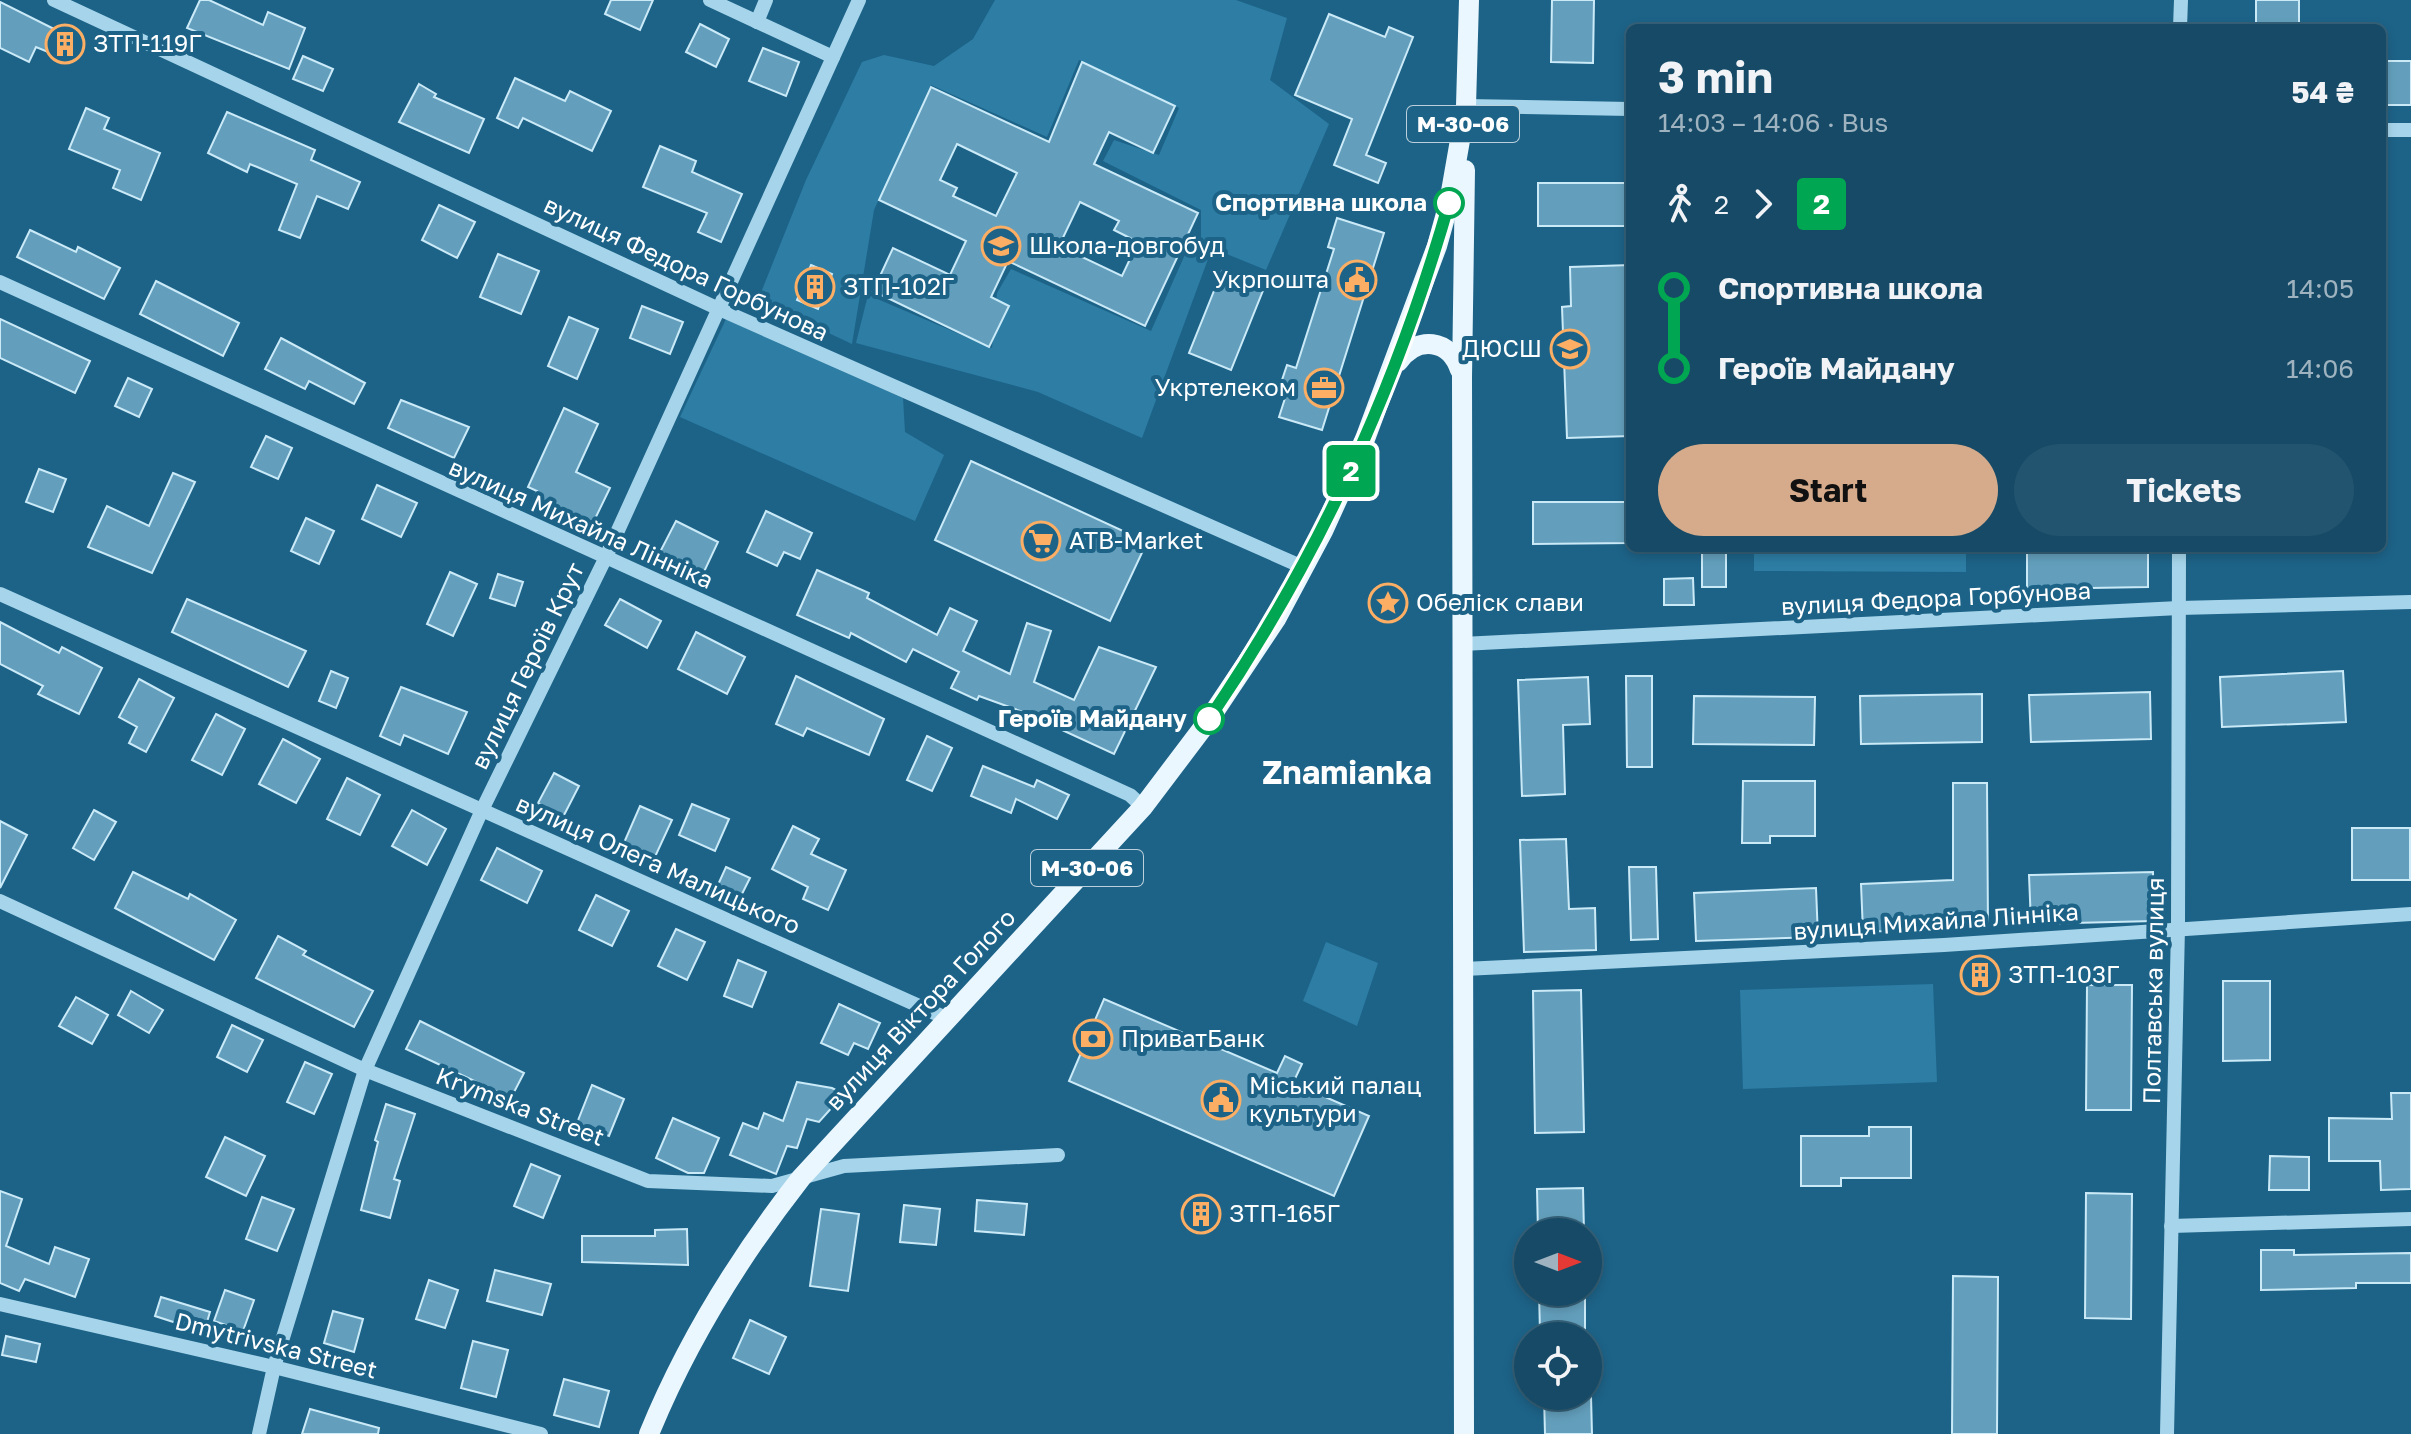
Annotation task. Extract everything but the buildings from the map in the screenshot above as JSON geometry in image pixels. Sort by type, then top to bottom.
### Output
[{"type":"main road","name":"М-30-06","points":[[1466,106],[1469,0]]},
{"type":"main road","name":"вулиця Віктора Голого","points":[[649,1434],[683,1358],[769,1219],[801,1178],[1143,807],[1246,665],[1305,568],[1393,369],[1449,203],[1466,106]]},
{"type":"main road","points":[[1464,1434],[1462,377],[1466,106]]},
{"type":"main road","points":[[1393,369],[1405,352],[1420,344],[1433,343],[1445,346],[1455,357],[1462,377]]},
{"type":"street","name":"вулиця Федора Горбунова","points":[[54,0],[719,309],[1305,568]]},
{"type":"street","points":[[710,0],[833,57]]},
{"type":"street","points":[[757,22],[766,0]]},
{"type":"street","name":"вулиця Героїв Крут","points":[[259,1434],[274,1367],[365,1070],[482,810],[605,559],[859,0]]},
{"type":"street","points":[[2180,24],[2181,0]]},
{"type":"street","points":[[1466,106],[1626,109]]},
{"type":"street","points":[[2386,130],[2411,130]]},
{"type":"street","name":"вулиця Михайла Лінніка","points":[[0,282],[1130,795],[1143,807]]},
{"type":"street","name":"Полтавська вулиця","points":[[2167,1434],[2178,927],[2179,552]]},
{"type":"street","name":"вулиця Олега Малицького","points":[[0,594],[948,1019]]},
{"type":"street","name":"вулиця Федора Горбунова","points":[[1462,644],[2179,608],[2411,602]]},
{"type":"street","name":"Krymska Street","points":[[0,901],[365,1070],[648,1181],[772,1186],[844,1166],[1058,1155]]},
{"type":"street","name":"вулиця Михайла Лінніка","points":[[1464,969],[1944,945],[2178,927],[2411,914]]},
{"type":"street","points":[[2171,1226],[2411,1219]]},
{"type":"street","name":"Dmytrivska Street","points":[[0,1304],[274,1367],[541,1434]]},
{"type":"shaded area","points":[[995,0],[1236,0],[1287,18],[1270,80],[1329,124],[1266,270],[1207,246],[1211,251],[1142,438],[1038,392],[856,343],[868,295],[992,348],[997,293],[1011,269],[1151,331],[1195,232],[1201,238],[1201,210],[1103,161],[1114,140],[1159,155],[1179,108],[1079,60],[1047,137],[931,85],[874,210],[852,344],[758,300],[806,180],[862,62],[884,55],[934,66],[973,39]]},
{"type":"shaded area","points":[[726,319],[903,398],[905,432],[944,455],[915,521],[680,417]]},
{"type":"shaded area","points":[[1754,552],[1966,552],[1966,572],[1754,571]]},
{"type":"shaded area","points":[[1326,942],[1378,963],[1357,1026],[1303,1001]]},
{"type":"shaded area","points":[[1933,984],[1937,1082],[1743,1089],[1740,990]]},
{"type":"bus line","name":"2","points":[[1209,719],[1276,619],[1305,568],[1341,492],[1403,344],[1449,203]]},
{"type":"place","name":"ЗТП-119Г","points":[[65,44]]},
{"type":"place","name":"Спортивна школа","points":[[1449,203]]},
{"type":"place","name":"Школа-довгобуд","points":[[1001,246]]},
{"type":"place","name":"Укрпошта","points":[[1357,280]]},
{"type":"place","name":"ЗТП-102Г","points":[[815,287]]},
{"type":"place","name":"ДЮСШ","points":[[1570,349]]},
{"type":"place","name":"Укртелеком","points":[[1324,388]]},
{"type":"place","name":"ATB-Market","points":[[1041,541]]},
{"type":"place","name":"Обеліск слави","points":[[1388,603]]},
{"type":"place","name":"Героїв Майдану","points":[[1209,719]]},
{"type":"place","name":"ЗТП-103Г","points":[[1980,975]]},
{"type":"place","name":"ПриватБанк","points":[[1093,1039]]},
{"type":"place","name":"Міський палац культури","points":[[1221,1100]]},
{"type":"place","name":"ЗТП-165Г","points":[[1201,1214]]},
{"type":"district","name":"Znamianka","points":[[1347,773]]}]
